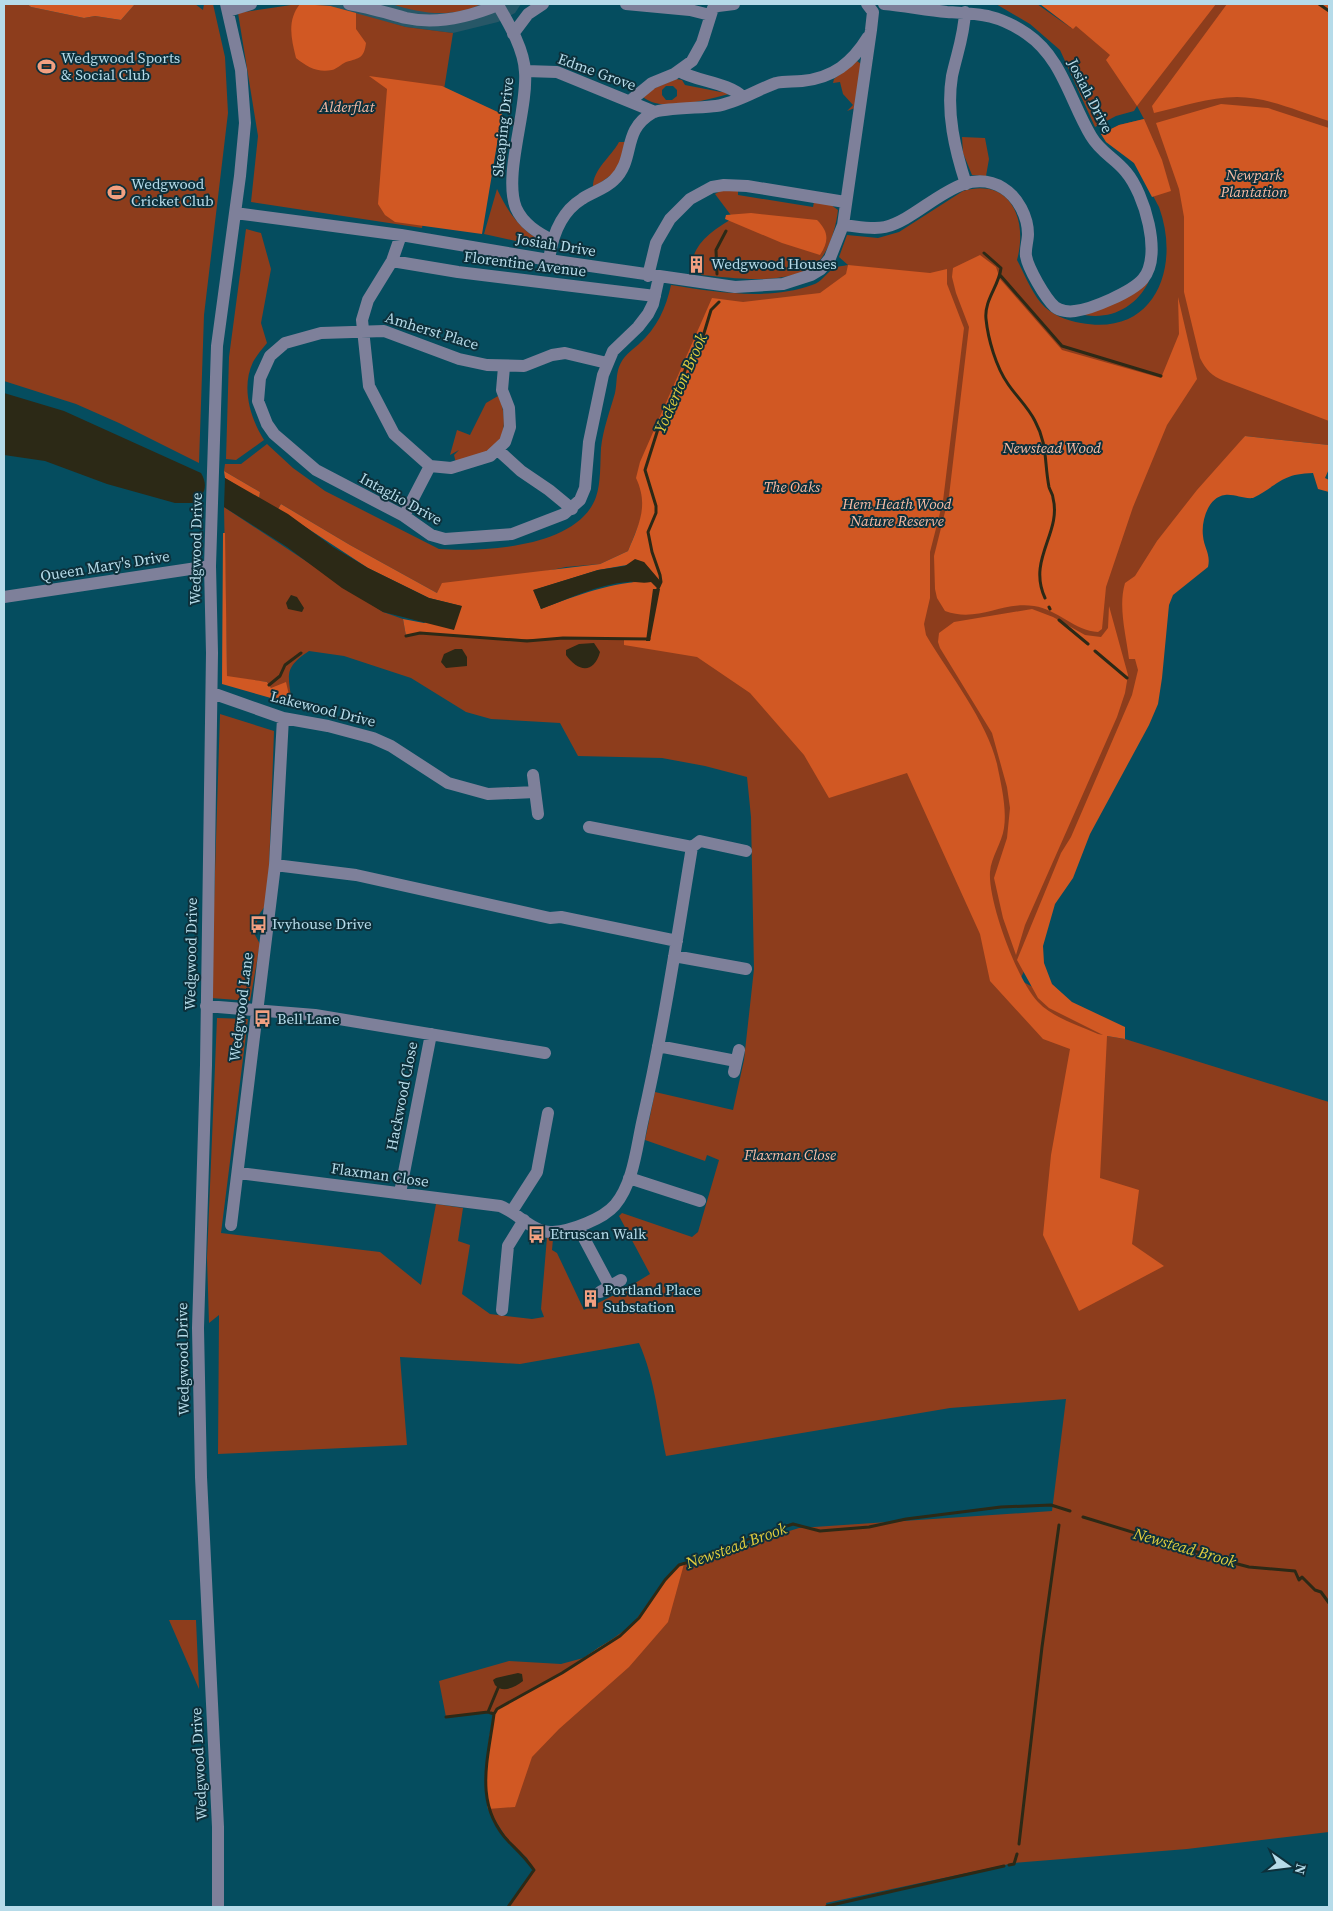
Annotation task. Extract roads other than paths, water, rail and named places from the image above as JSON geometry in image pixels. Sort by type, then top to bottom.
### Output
[{"type":"street","points":[[227,7],[251,4]]},
{"type":"street","name":"Skeaping Drive","points":[[349,4],[422,20],[443,20],[475,14],[498,5],[513,34],[526,71],[524,109],[515,159],[513,195],[520,216],[538,233],[552,240]]},
{"type":"street","points":[[513,34],[528,14],[542,4]]},
{"type":"street","points":[[626,4],[690,10],[710,15]]},
{"type":"street","points":[[630,101],[652,83],[679,71],[692,61],[698,52],[710,15],[718,6],[734,4]]},
{"type":"street","name":"Josiah Drive","points":[[235,213],[401,235],[735,288],[783,284],[820,269],[830,258],[843,225],[873,12],[868,4]]},
{"type":"street","name":"Josiah Drive","points":[[843,225],[874,228],[891,225],[956,187],[979,181],[1001,187],[1017,200],[1027,224],[1026,256],[1036,281],[1055,307],[1074,311],[1098,304],[1135,286],[1144,278],[1150,267],[1152,253],[1147,220],[1136,190],[1126,172],[1096,145],[1056,64],[1046,50],[1027,34],[993,16],[884,4]]},
{"type":"street","points":[[549,260],[552,240],[558,225],[580,200],[614,180],[622,170],[634,128],[642,120],[655,112],[716,106],[777,83],[817,79],[834,73],[850,62],[879,14],[902,5]]},
{"type":"street","name":"Wedgwood Drive","points":[[218,1907],[218,1828],[201,1477],[198,1338],[206,1065],[212,693],[210,566],[216,346],[235,213],[245,123],[241,70],[227,7]]},
{"type":"street","points":[[965,12],[964,33],[952,75],[950,96],[954,143],[966,184]]},
{"type":"street","name":"Edme Grove","points":[[526,71],[558,72],[655,112]]},
{"type":"street","points":[[679,71],[690,77],[736,91],[742,97]]},
{"type":"street","points":[[498,450],[521,471],[550,490],[572,509],[580,500],[585,488],[588,442],[607,363],[612,350],[643,320],[656,296],[654,276],[656,243],[670,219],[690,199],[712,187],[724,184],[846,202]]},
{"type":"street","points":[[401,235],[392,260],[368,300],[362,320],[369,386],[394,434],[430,466],[454,467],[482,461],[498,450],[507,437],[510,426],[509,408],[502,390],[504,367]]},
{"type":"street","name":"Florentine Avenue","points":[[392,260],[458,272],[656,296]]},
{"type":"street","name":"Amherst Place","points":[[363,331],[384,331],[459,359],[504,367],[524,366],[552,355],[566,353],[607,363]]},
{"type":"street","name":"Intaglio Drive","points":[[363,331],[321,334],[285,343],[270,356],[260,378],[258,401],[264,419],[274,434],[316,470],[404,516],[430,535],[445,539],[512,534],[545,522],[572,509]]},
{"type":"street","points":[[404,516],[430,466]]},
{"type":"street","name":"Queen Mary's Drive","points":[[4,597],[210,566]]},
{"type":"street","name":"Lakewood Drive","points":[[212,693],[283,718],[328,726],[373,738],[390,746],[435,776],[461,787],[488,794],[535,792]]},
{"type":"street","name":"Wedgwood Lane","points":[[231,1225],[228,1208],[239,1173],[275,865],[283,718]]},
{"type":"street","points":[[532,775],[538,814]]},
{"type":"street","points":[[589,827],[692,847],[700,841],[746,851]]},
{"type":"street","name":"Flaxman Close","points":[[239,1173],[500,1206],[551,1233],[578,1228],[614,1207],[629,1178],[658,1046],[692,847]]},
{"type":"street","points":[[275,865],[356,875],[550,918],[561,917],[676,941]]},
{"type":"street","points":[[674,956],[746,968]]},
{"type":"street","points":[[206,1006],[316,1015],[545,1053]]},
{"type":"street","name":"Hackwood Close","points":[[400,1193],[431,1034]]},
{"type":"street","points":[[658,1046],[736,1061]]},
{"type":"street","points":[[512,1211],[537,1172],[548,1113]]},
{"type":"street","points":[[629,1178],[700,1201]]},
{"type":"street","points":[[499,1306],[508,1246],[524,1220]]},
{"type":"street","points":[[578,1228],[610,1286]]},
{"type":"waterway","points":[[1319,4],[1329,11]]},
{"type":"waterway","name":"Yockerton Brook","points":[[717,274],[716,250],[726,231]]},
{"type":"waterway","points":[[984,253],[1001,268],[986,312],[987,327],[996,361],[1011,388],[1035,421],[1044,446],[1049,487],[1055,511],[1040,571],[1045,598]]},
{"type":"waterway","points":[[1000,275],[1062,346],[1161,376]]},
{"type":"waterway","name":"Yockerton Brook","points":[[656,593],[661,582],[648,532],[656,513],[656,506],[645,470],[658,429],[679,389],[687,364],[701,343],[711,310],[719,302]]},
{"type":"waterway","points":[[1059,620],[1088,644]]},
{"type":"waterway","points":[[406,636],[420,633],[527,641],[563,638],[649,639]]},
{"type":"waterway","points":[[1095,651],[1127,678]]},
{"type":"waterway","points":[[269,685],[280,676],[285,665],[301,653]]},
{"type":"waterway","name":"Newstead Brook","points":[[508,1907],[534,1870],[498,1827],[487,1797],[487,1765],[494,1714],[497,1709],[562,1673],[620,1636],[639,1618],[665,1580],[679,1565],[729,1550],[752,1537],[793,1524],[820,1531],[869,1527],[906,1519],[1001,1507],[1051,1505],[1070,1511]]},
{"type":"waterway","name":"Newstead Brook","points":[[1083,1517],[1249,1567],[1295,1571],[1299,1580],[1302,1577],[1315,1590],[1321,1592],[1329,1603]]},
{"type":"waterway","points":[[1019,1844],[1042,1647],[1059,1525]]},
{"type":"waterway","points":[[488,1712],[498,1688]]},
{"type":"waterway","points":[[446,1717],[488,1712],[494,1714]]},
{"type":"waterway","points":[[1009,1865],[1014,1864],[1017,1854]]},
{"type":"waterway","points":[[827,1906],[1004,1866]]},
{"type":"place","name":"Wedgwood Sports & Social Club","points":[[47,67]]},
{"type":"place","name":"Wedgwood Cricket Club","points":[[117,193]]},
{"type":"place","name":"Wedgwood Houses","points":[[697,264]]},
{"type":"place","name":"Ivyhouse Drive","points":[[258,924]]},
{"type":"place","name":"Bell Lane","points":[[263,1019]]},
{"type":"place","name":"Etruscan Walk","points":[[536,1234]]},
{"type":"place","name":"Portland Place Substation","points":[[590,1299]]},
{"type":"park label","name":"Alderflat","points":[[347,107]]},
{"type":"park label","name":"Newpark Plantation","points":[[1254,184]]},
{"type":"park label","name":"Newstead Wood","points":[[1052,448]]},
{"type":"park label","name":"The Oaks","points":[[792,487]]},
{"type":"park label","name":"Hem Heath Wood Nature Reserve","points":[[897,512]]}]
